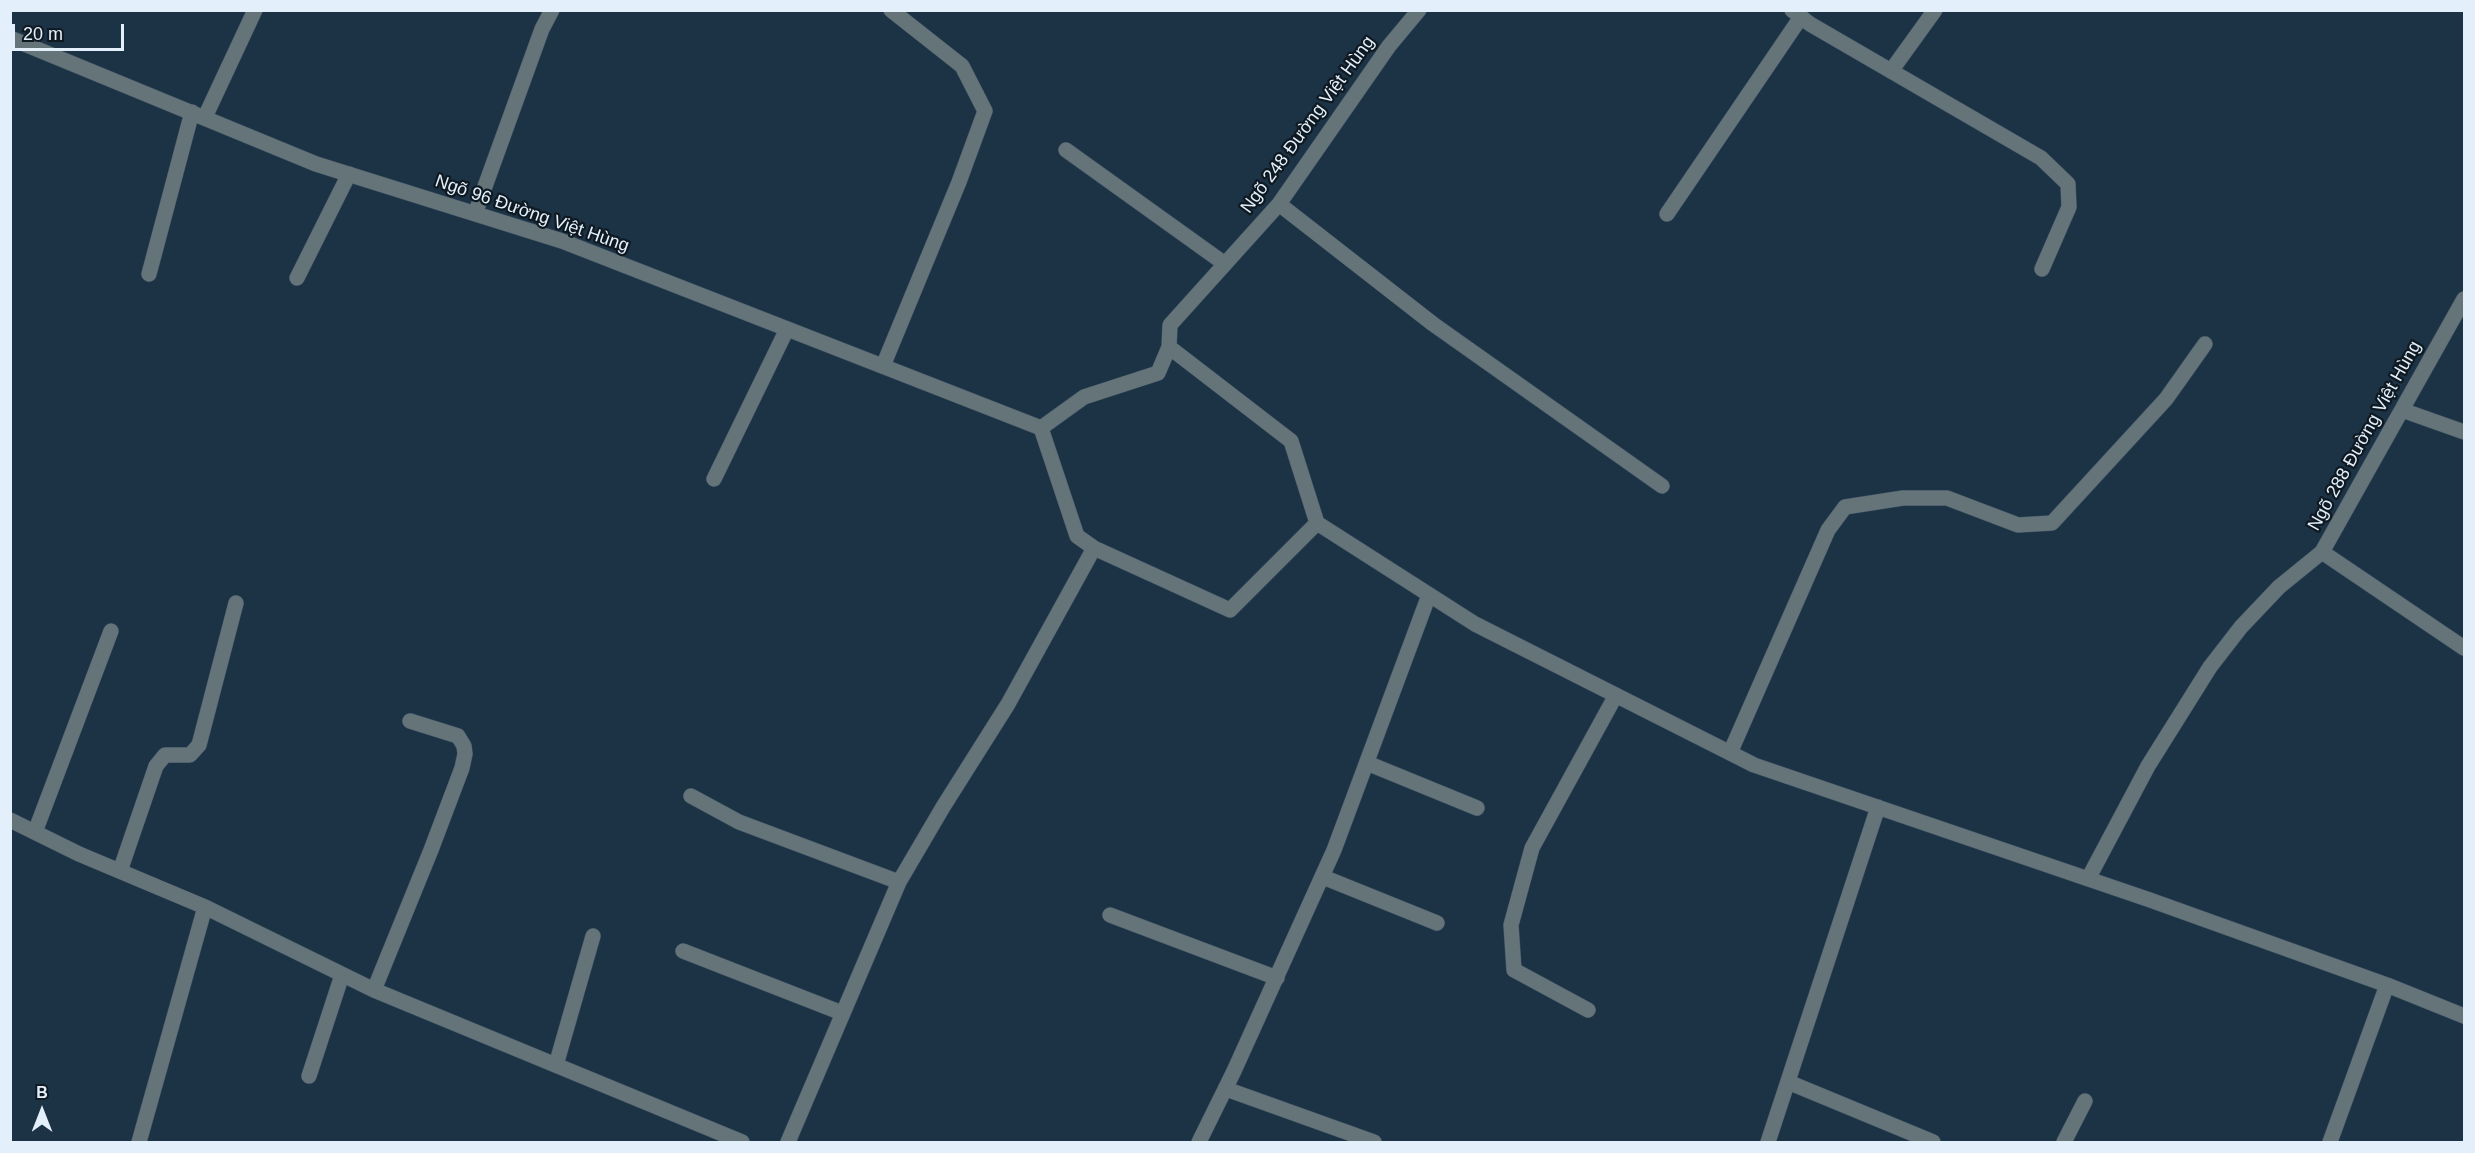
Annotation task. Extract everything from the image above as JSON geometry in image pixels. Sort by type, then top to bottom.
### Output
[{"type":"street","points":[[150,274],[199,115],[255,10]]},
{"type":"street","points":[[475,214],[542,29],[552,10]]},
{"type":"street","name":"Ngõ 248 Đường Việt Hùng","points":[[1041,428],[1084,397],[1158,374],[1169,346],[1170,325],[1279,204],[1389,46],[1419,10]]},
{"type":"street","points":[[1891,71],[1935,10]]},
{"type":"street","points":[[883,366],[959,182],[985,111],[962,66],[894,12]]},
{"type":"street","points":[[1667,214],[1796,14],[2041,158],[2068,184],[2069,207],[2042,269]]},
{"type":"street","name":"Ngõ 96 Đường Việt Hùng","points":[[10,38],[316,164],[562,241],[1041,428]]},
{"type":"street","points":[[1066,150],[1225,264]]},
{"type":"street","points":[[297,278],[349,174]]},
{"type":"street","points":[[1279,204],[1433,324],[1662,486]]},
{"type":"street","name":"Ngõ 288 Đường Việt Hùng","points":[[2088,879],[2148,766],[2210,667],[2241,627],[2279,586],[2322,552],[2464,299]]},
{"type":"street","points":[[714,479],[787,329]]},
{"type":"street","points":[[1730,753],[1828,530],[1845,507],[1903,498],[1947,498],[2018,525],[2052,523],[2166,399],[2205,344]]},
{"type":"street","points":[[1169,346],[1292,441],[1317,523],[1475,624],[1754,765],[2088,879],[2387,985],[2464,1016]]},
{"type":"street","points":[[2402,410],[2464,432]]},
{"type":"street","points":[[1041,428],[1077,536],[1094,548],[1230,610],[1317,523]]},
{"type":"street","points":[[788,1143],[899,882],[1008,704],[1094,548]]},
{"type":"street","points":[[2322,552],[2464,648]]},
{"type":"street","points":[[1199,1143],[1323,877],[1428,595]]},
{"type":"street","points":[[120,871],[156,766],[165,755],[190,755],[200,745],[236,603]]},
{"type":"street","points":[[35,832],[111,631]]},
{"type":"street","points":[[1588,1010],[1514,970],[1511,925],[1532,848],[1616,695]]},
{"type":"street","points":[[374,990],[431,850],[465,754],[464,746],[458,736],[410,721]]},
{"type":"street","points":[[1367,763],[1477,808]]},
{"type":"street","points":[[691,796],[739,822],[899,882]]},
{"type":"street","points":[[1768,1143],[1878,807]]},
{"type":"street","points":[[10,820],[205,908],[374,990],[742,1143]]},
{"type":"street","points":[[1323,877],[1437,923]]},
{"type":"street","points":[[139,1143],[205,908]]},
{"type":"street","points":[[1110,915],[1277,978]]},
{"type":"street","points":[[556,1065],[593,936]]},
{"type":"street","points":[[683,951],[842,1013]]},
{"type":"street","points":[[309,1076],[342,975]]},
{"type":"street","points":[[2330,1143],[2387,985]]},
{"type":"street","points":[[1788,1082],[1932,1143]]},
{"type":"street","points":[[1226,1089],[1374,1143]]},
{"type":"street","points":[[2064,1143],[2085,1101]]}]
